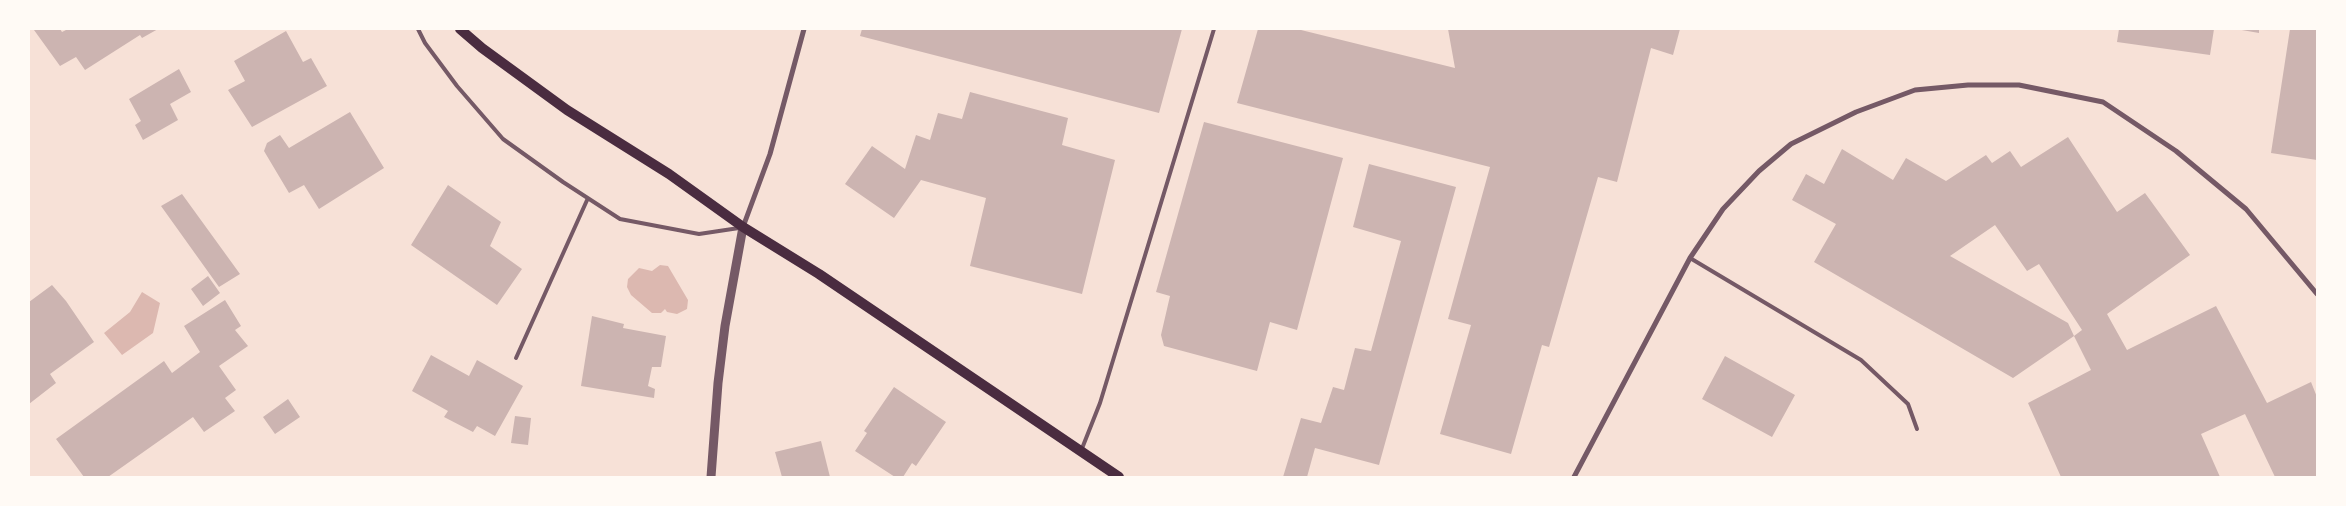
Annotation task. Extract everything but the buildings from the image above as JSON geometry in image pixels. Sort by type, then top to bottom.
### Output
[{"type":"main road","points":[[460,29],[482,48],[567,110],[669,174],[743,227],[819,274],[1119,477]]},
{"type":"street","points":[[711,477],[723,345],[743,227],[770,154],[804,29]]},
{"type":"street","points":[[1574,477],[1690,258],[1723,209],[1759,171],[1791,144],[1856,112],[1915,90],[1968,85],[2019,85],[2103,102],[2176,151],[2246,210],[2317,294]]},
{"type":"lane","points":[[418,29],[425,43],[457,86],[503,139],[620,219],[699,234],[743,227]]},
{"type":"lane","points":[[1080,452],[1100,403],[1214,29]]},
{"type":"lane","points":[[516,358],[588,198]]},
{"type":"lane","points":[[1690,258],[1861,360],[1908,404],[1917,429]]},
{"type":"shaded area","points":[[660,265],[668,266],[688,300],[687,309],[677,314],[667,312],[665,309],[661,313],[652,313],[631,295],[627,287],[628,279],[639,268],[652,271]]},
{"type":"shaded area","points":[[142,292],[160,303],[153,333],[122,355],[104,333],[130,312]]}]
